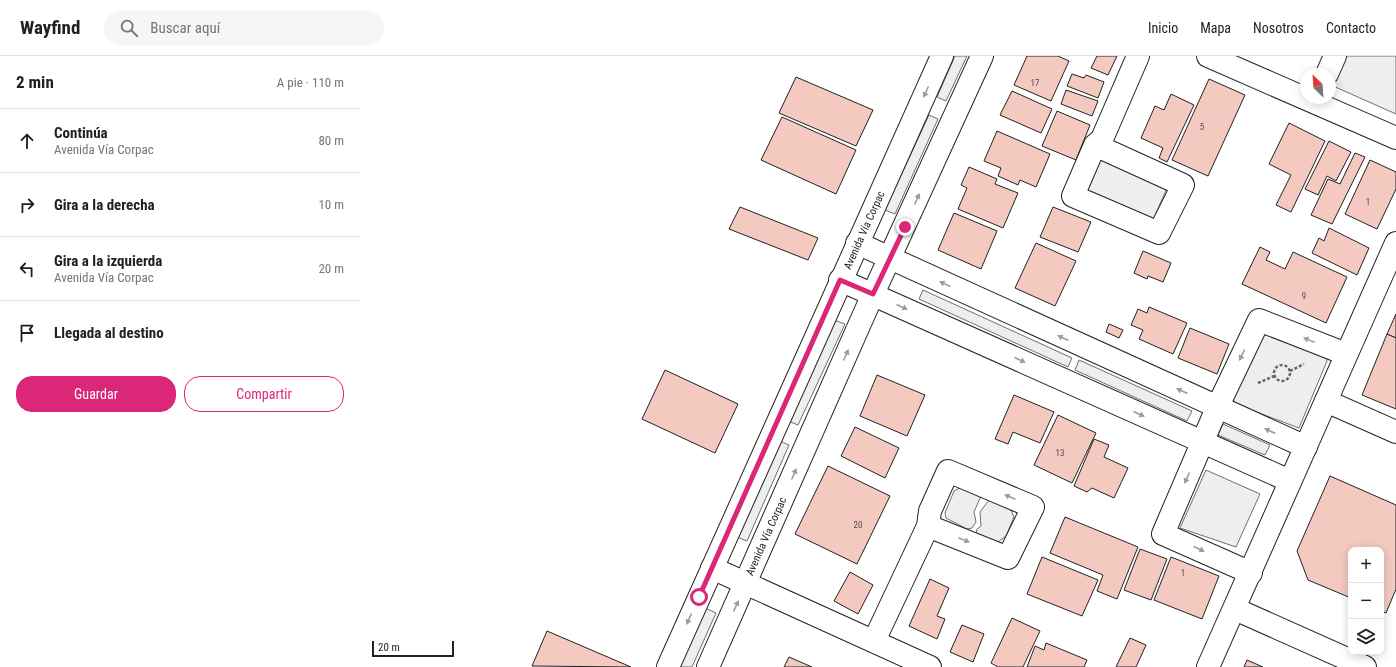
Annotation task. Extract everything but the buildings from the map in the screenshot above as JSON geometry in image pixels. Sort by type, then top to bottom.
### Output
[{"type":"street","name":"Avenida Vía Corpac","points":[[668,667],[840,280],[942,56]]},
{"type":"street","name":"Avenida Vía Corpac","points":[[708,667],[873,294],[982,56]]},
{"type":"street","points":[[1096,145],[1183,185],[1159,233],[1073,196],[1096,145],[1102,139],[1138,56]]},
{"type":"street","points":[[1208,56],[1300,95]]},
{"type":"street","points":[[1330,68],[1335,56]]},
{"type":"street","points":[[1322,104],[1396,138]]},
{"type":"street","points":[[857,243],[1217,408],[1306,447]]},
{"type":"street","points":[[1208,667],[1251,573],[1290,481],[1396,243]]},
{"type":"street","points":[[840,280],[1290,481]]},
{"type":"street","points":[[1251,573],[1163,534],[1217,408],[1259,320],[1346,354]]},
{"type":"street","points":[[1326,401],[1396,432]]},
{"type":"street","points":[[874,641],[928,526],[930,512],[948,471],[1033,507],[1008,558],[928,526]]},
{"type":"street","points":[[712,568],[930,667]]},
{"type":"street","points":[[1235,609],[1360,666]]},
{"type":"path","points":[[1279,365],[1287,367],[1290,371],[1289,377],[1284,381],[1278,381],[1274,376],[1275,368],[1279,365]]},
{"type":"shaded area","points":[[955,56],[967,56],[946,101],[937,97]]},
{"type":"shaded area","points":[[1346,56],[1396,56],[1396,114],[1336,87],[1336,79]]},
{"type":"shaded area","points":[[929,115],[938,119],[895,214],[885,210]]},
{"type":"shaded area","points":[[1099,157],[1167,188],[1152,222],[1083,190]]},
{"type":"shaded area","points":[[923,290],[1072,358],[1068,367],[919,299]]},
{"type":"shaded area","points":[[834,320],[845,324],[798,425],[788,421]]},
{"type":"shaded area","points":[[1261,326],[1325,351],[1327,361],[1299,428],[1235,404],[1231,393]]},
{"type":"shaded area","points":[[1079,360],[1192,411],[1187,421],[1075,370]]},
{"type":"shaded area","points":[[1223,424],[1270,445],[1265,455],[1218,435]]},
{"type":"shaded area","points":[[780,441],[789,445],[747,541],[737,537]]},
{"type":"shaded area","points":[[1206,470],[1260,494],[1236,547],[1180,528]]},
{"type":"shaded area","points":[[961,487],[981,496],[974,512],[976,522],[972,528],[967,529],[946,518],[945,513],[954,491]]},
{"type":"shaded area","points":[[995,499],[1010,508],[1014,517],[1006,536],[998,542],[976,534],[977,529],[981,526],[980,512],[989,500]]},
{"type":"shaded area","points":[[705,608],[716,613],[692,667],[679,667]]},
{"type":"route","points":[[699,597],[840,280],[873,294],[905,227]]}]
